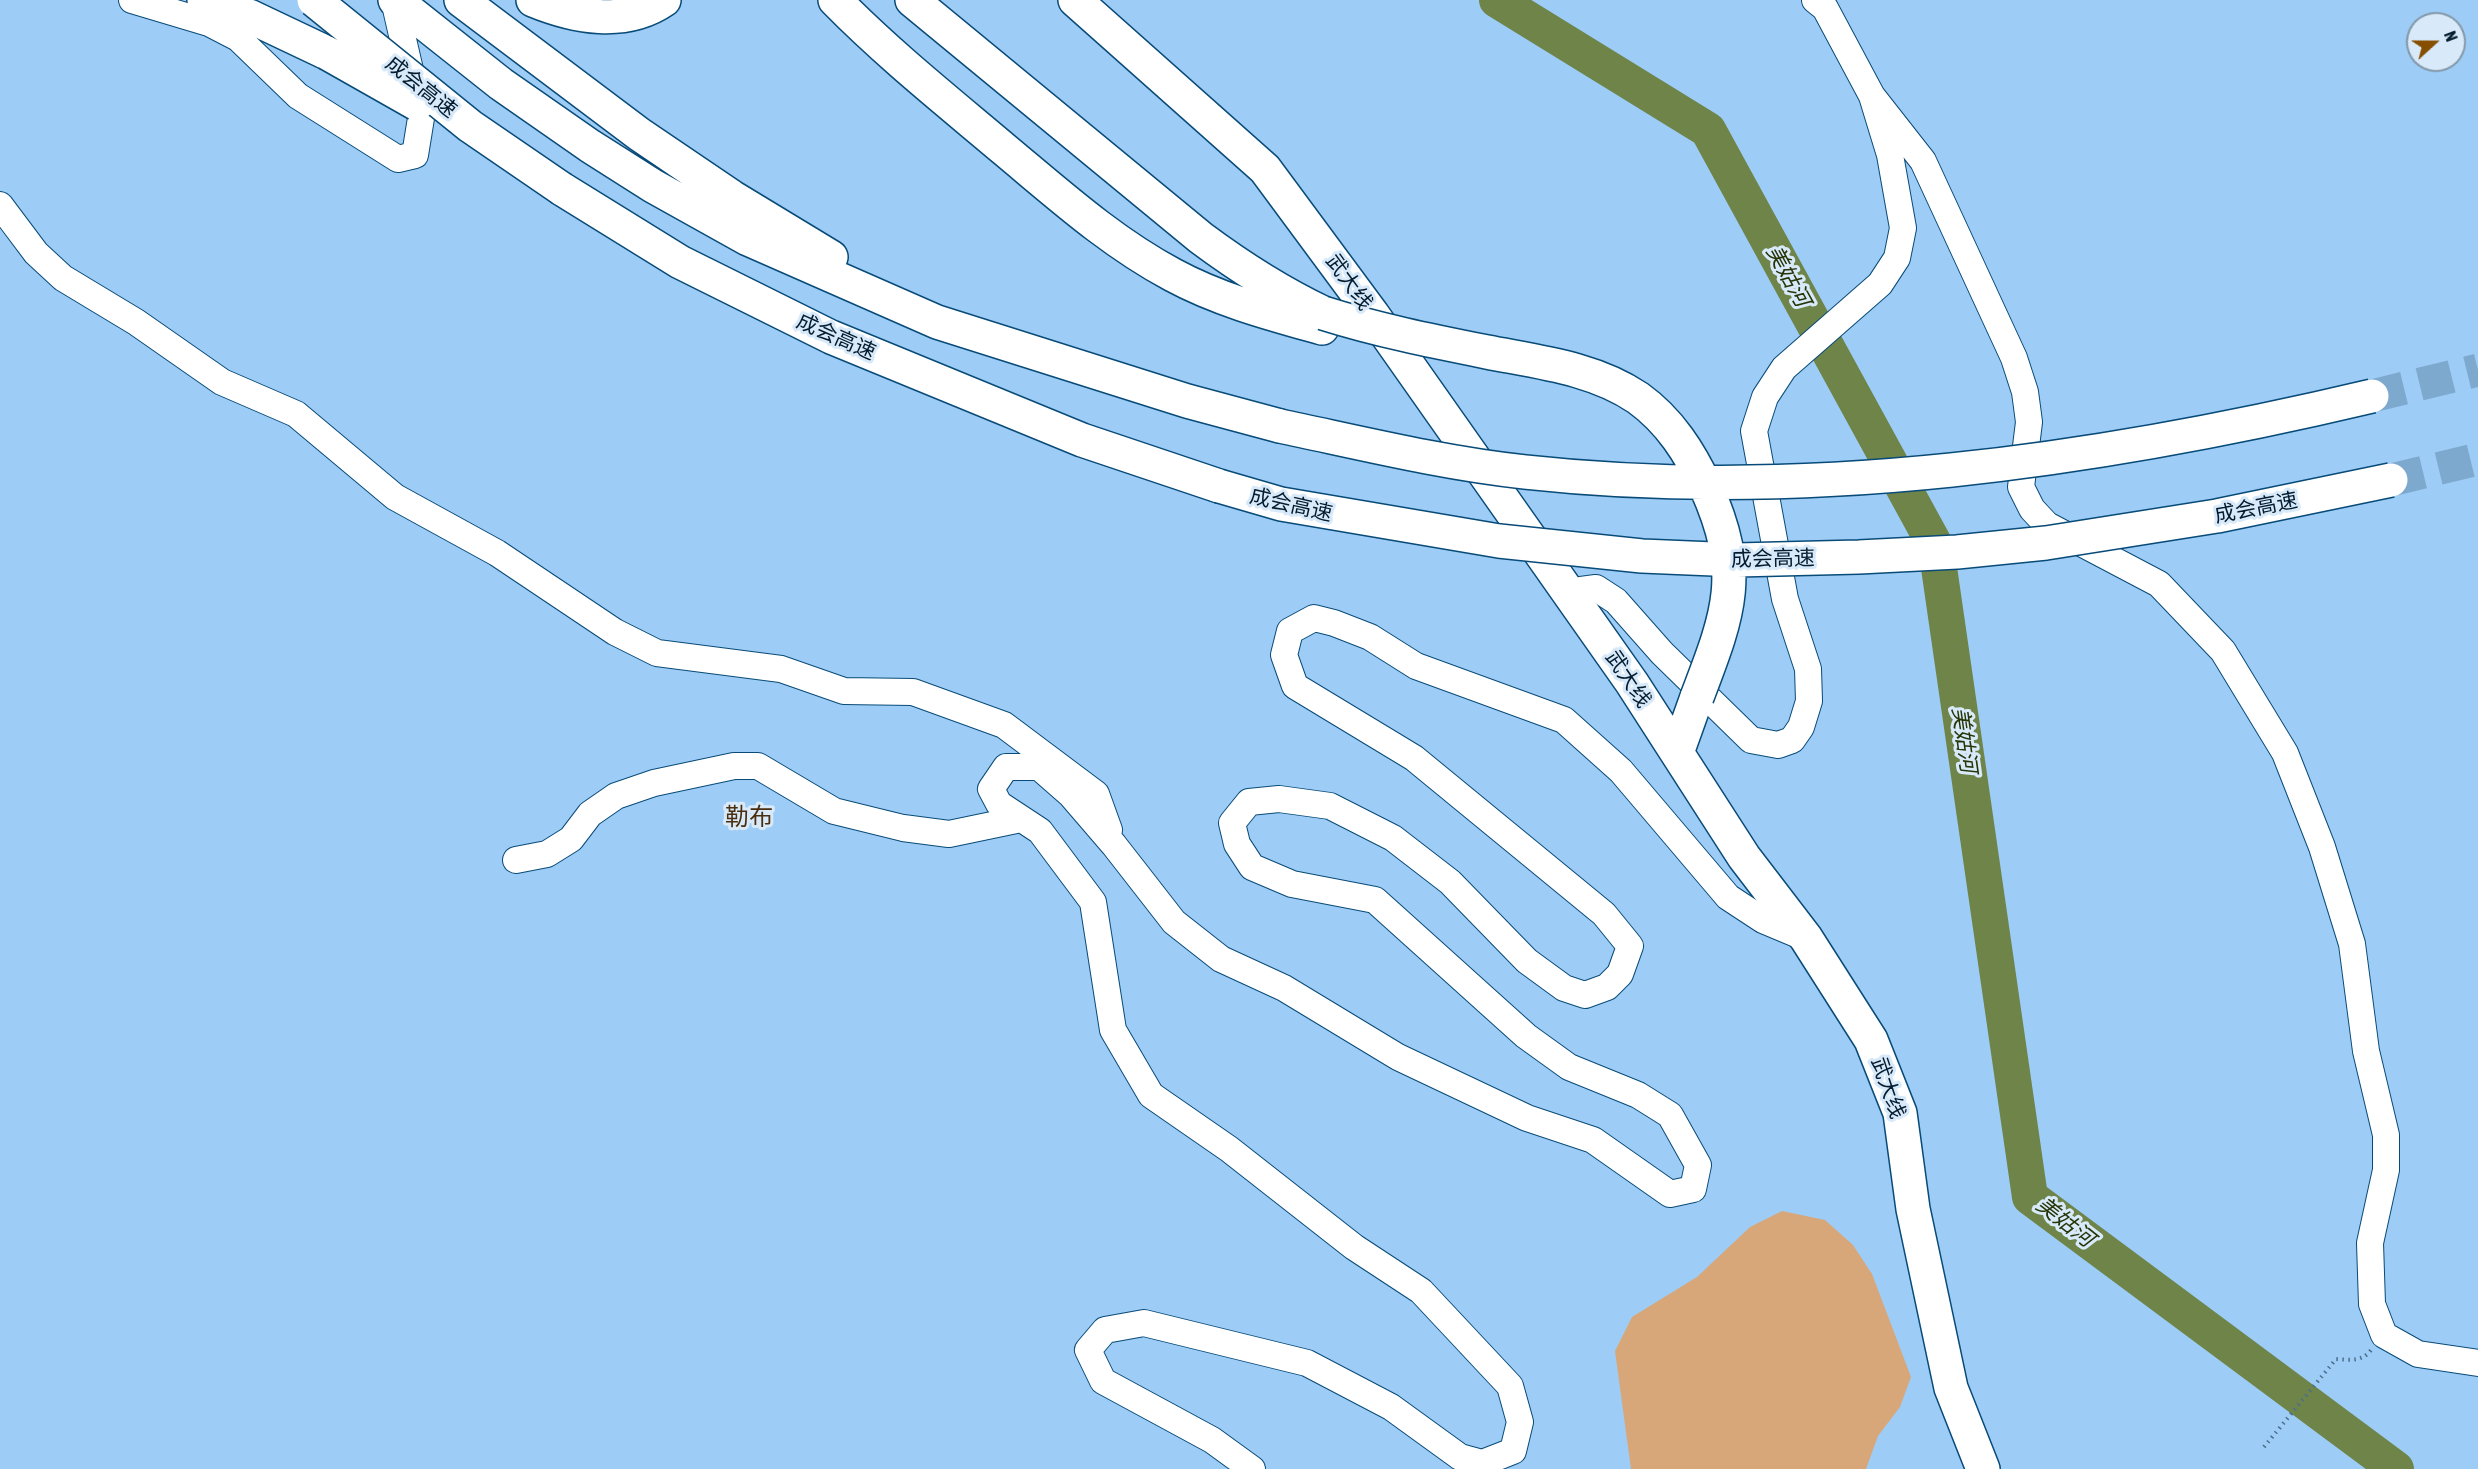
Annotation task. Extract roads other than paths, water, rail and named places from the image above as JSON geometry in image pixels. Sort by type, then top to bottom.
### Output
[{"type":"highway","points":[[204,0],[258,20],[327,53],[549,180]]},
{"type":"highway","name":"成会高速","points":[[314,0],[470,126],[549,180],[680,262],[831,337],[1082,440],[1219,486],[1281,504],[1499,542],[1642,556],[1737,560],[1859,557],[2046,543],[2217,516],[2391,480]]},
{"type":"highway","points":[[394,0],[501,84],[590,147],[674,198],[748,239],[937,322],[1045,357],[1280,426],[1451,462],[1526,472],[1605,478],[1751,484],[1860,478],[1984,466],[2107,450],[2237,428],[2372,396]]},
{"type":"highway","points":[[461,0],[608,111],[732,197],[831,257],[907,299],[1045,357]]},
{"type":"highway","points":[[533,0],[577,13],[619,16],[643,12],[664,0]]},
{"type":"highway","points":[[835,0],[874,40],[1125,247],[1173,276],[1261,311],[1323,320],[1360,334],[1408,336],[1549,364],[1598,378],[1639,399],[1660,417],[1679,439],[1698,470],[1718,518],[1728,555],[1730,579],[1726,615],[1677,753]]},
{"type":"highway","points":[[912,0],[1201,238],[1243,269],[1323,320]]},
{"type":"highway","name":"武大线","points":[[1075,0],[1265,169],[1373,315],[1632,683],[1744,857],[1806,938],[1871,1040],[1900,1113],[1912,1209],[1951,1388],[1983,1469]]},
{"type":"street","points":[[132,0],[209,23],[238,38],[297,96],[398,159],[415,155],[421,118],[394,0]]},
{"type":"street","points":[[1815,0],[1825,8],[1872,96],[1923,161],[2014,358],[2025,392],[2029,422],[2021,487],[2032,509],[2047,525],[2158,584],[2223,651],[2285,753],[2322,847],[2352,944],[2366,1052],[2386,1135],[2386,1170],[2370,1243],[2372,1304],[2384,1335],[2418,1354],[2470,1364],[2478,1363]]},
{"type":"street","points":[[1571,597],[1581,590],[1596,588],[1616,601],[1662,653],[1750,740],[1778,745],[1792,740],[1801,727],[1809,701],[1808,669],[1785,599],[1754,431],[1765,397],[1784,368],[1880,284],[1897,258],[1903,228],[1890,155],[1872,96]]},
{"type":"street","points":[[0,206],[36,253],[63,278],[136,322],[222,382],[296,414],[395,497],[497,553],[615,632],[657,653],[781,669],[844,691],[913,692],[1004,725],[1096,794],[1114,844]]},
{"type":"street","points":[[1252,1469],[1212,1440],[1103,1381],[1088,1350],[1105,1330],[1144,1323],[1307,1364],[1391,1407],[1460,1457],[1482,1463],[1513,1451],[1520,1422],[1510,1386],[1421,1291],[1354,1247],[1229,1149],[1151,1095],[1113,1030],[1093,902],[1040,831],[999,804],[992,789],[1006,767],[1039,767],[1071,795],[1114,844],[1174,922],[1221,959],[1284,988],[1398,1057],[1527,1118],[1593,1140],[1670,1194],[1693,1189],[1698,1165],[1670,1115],[1638,1095],[1569,1067],[1526,1036],[1375,900],[1292,884],[1252,867],[1237,844],[1232,823],[1249,802],[1279,799],[1330,806],[1393,838],[1440,874],[1527,961],[1564,987],[1585,995],[1607,987],[1620,974],[1630,946],[1604,914],[1414,758],[1295,686],[1284,655],[1290,631],[1314,618],[1334,623],[1370,636],[1416,666],[1564,720],[1621,771],[1728,897],[1763,920],[1806,938]]},
{"type":"street","points":[[516,860],[547,854],[571,839],[590,814],[616,796],[654,783],[734,766],[758,766],[834,811],[903,828],[949,834],[1021,819]]},
{"type":"waterway","name":"美姑河","points":[[1497,0],[1708,130],[1936,547],[2030,1197],[2396,1469]]},
{"type":"tunnel","points":[[2372,396],[2478,370]]},
{"type":"tunnel","points":[[2391,480],[2478,459]]},
{"type":"district","name":"勒布","points":[[749,817]]}]
